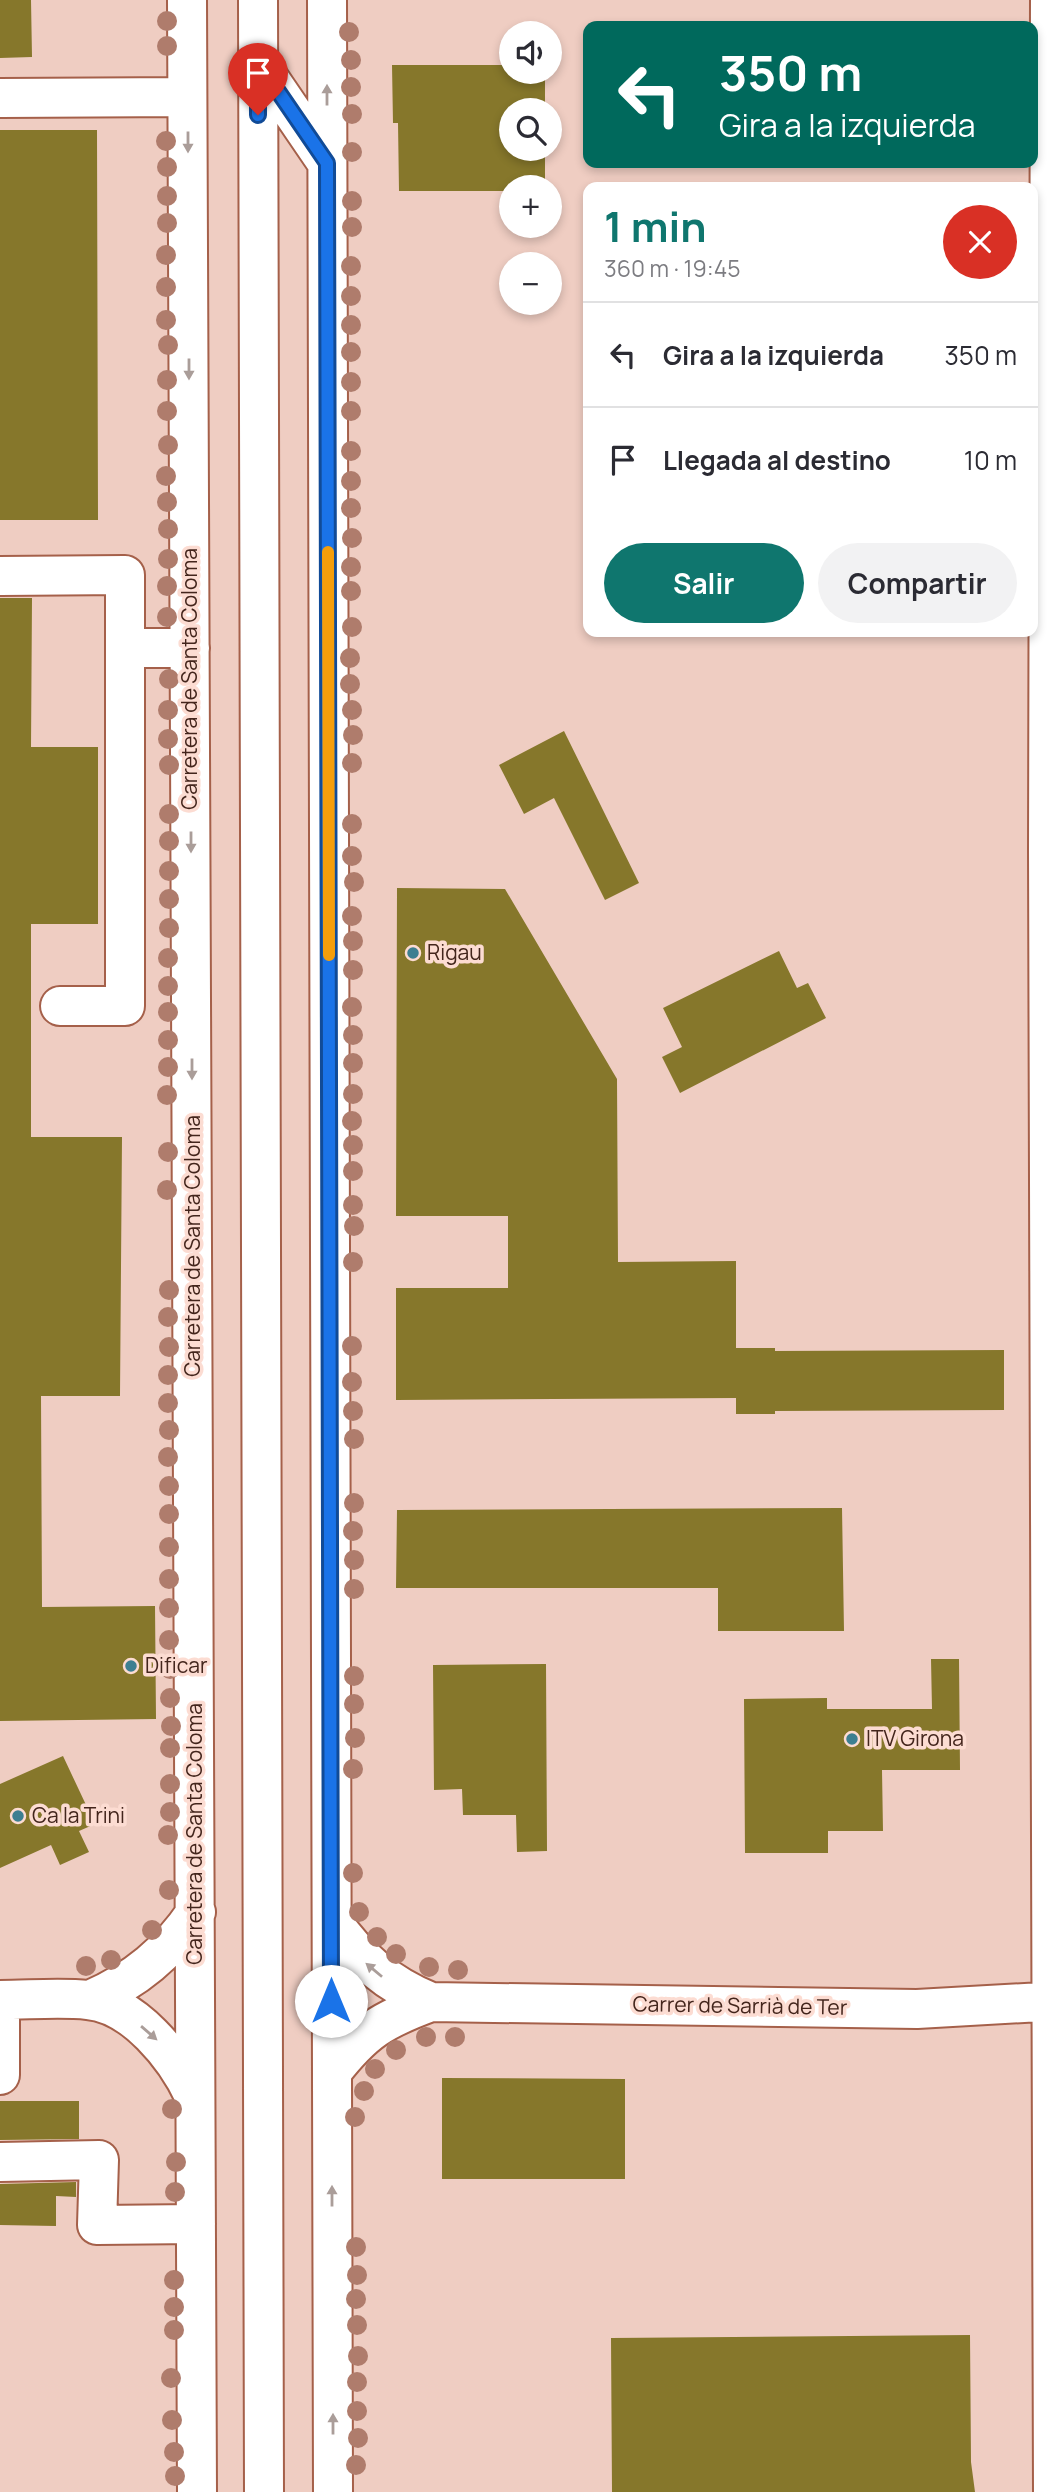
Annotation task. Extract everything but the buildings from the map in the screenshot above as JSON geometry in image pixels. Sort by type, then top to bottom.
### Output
[{"type":"street","name":"Carretera de Santa Coloma","points":[[187,0],[197,2492]]},
{"type":"street","points":[[258,0],[264,2492]]},
{"type":"street","points":[[327,0],[333,2492]]},
{"type":"street","points":[[1050,0],[1053,2492]]},
{"type":"street","points":[[258,62],[327,163]]},
{"type":"street","points":[[0,98],[187,97]]},
{"type":"street","points":[[0,576],[125,575],[125,1006],[60,1006]]},
{"type":"street","points":[[125,648],[190,648]]},
{"type":"street","points":[[0,2000],[90,2000],[116,1989],[161,1956],[196,1912]]},
{"type":"street","name":"Carrer de Sarrià de Ter","points":[[332,1921],[352,1949],[369,1966],[408,1993],[431,2002],[917,2009],[1054,2001]]},
{"type":"street","points":[[90,2000],[135,2021],[154,2037],[177,2065],[194,2097]]},
{"type":"street","name":"Carrer de Sarrià de Ter","points":[[332,2072],[353,2045],[388,2018],[431,2002]]},
{"type":"street","points":[[0,2014],[0,2075]]},
{"type":"street","points":[[0,2162],[99,2160],[97,2225],[196,2224]]},
{"type":"shaded area","points":[[0,0],[1059,0],[1059,2492],[0,2492]]},
{"type":"slow traffic","points":[[328,552],[329,955]]},
{"type":"place","name":"Rigau","points":[[413,953]]},
{"type":"place","name":"Dificar","points":[[131,1666]]},
{"type":"place","name":"ITV Girona","points":[[852,1739]]},
{"type":"place","name":"Ca la Trini","points":[[18,1816]]},
{"type":"route","points":[[258,115],[258,62],[327,163],[331,2001]]}]
